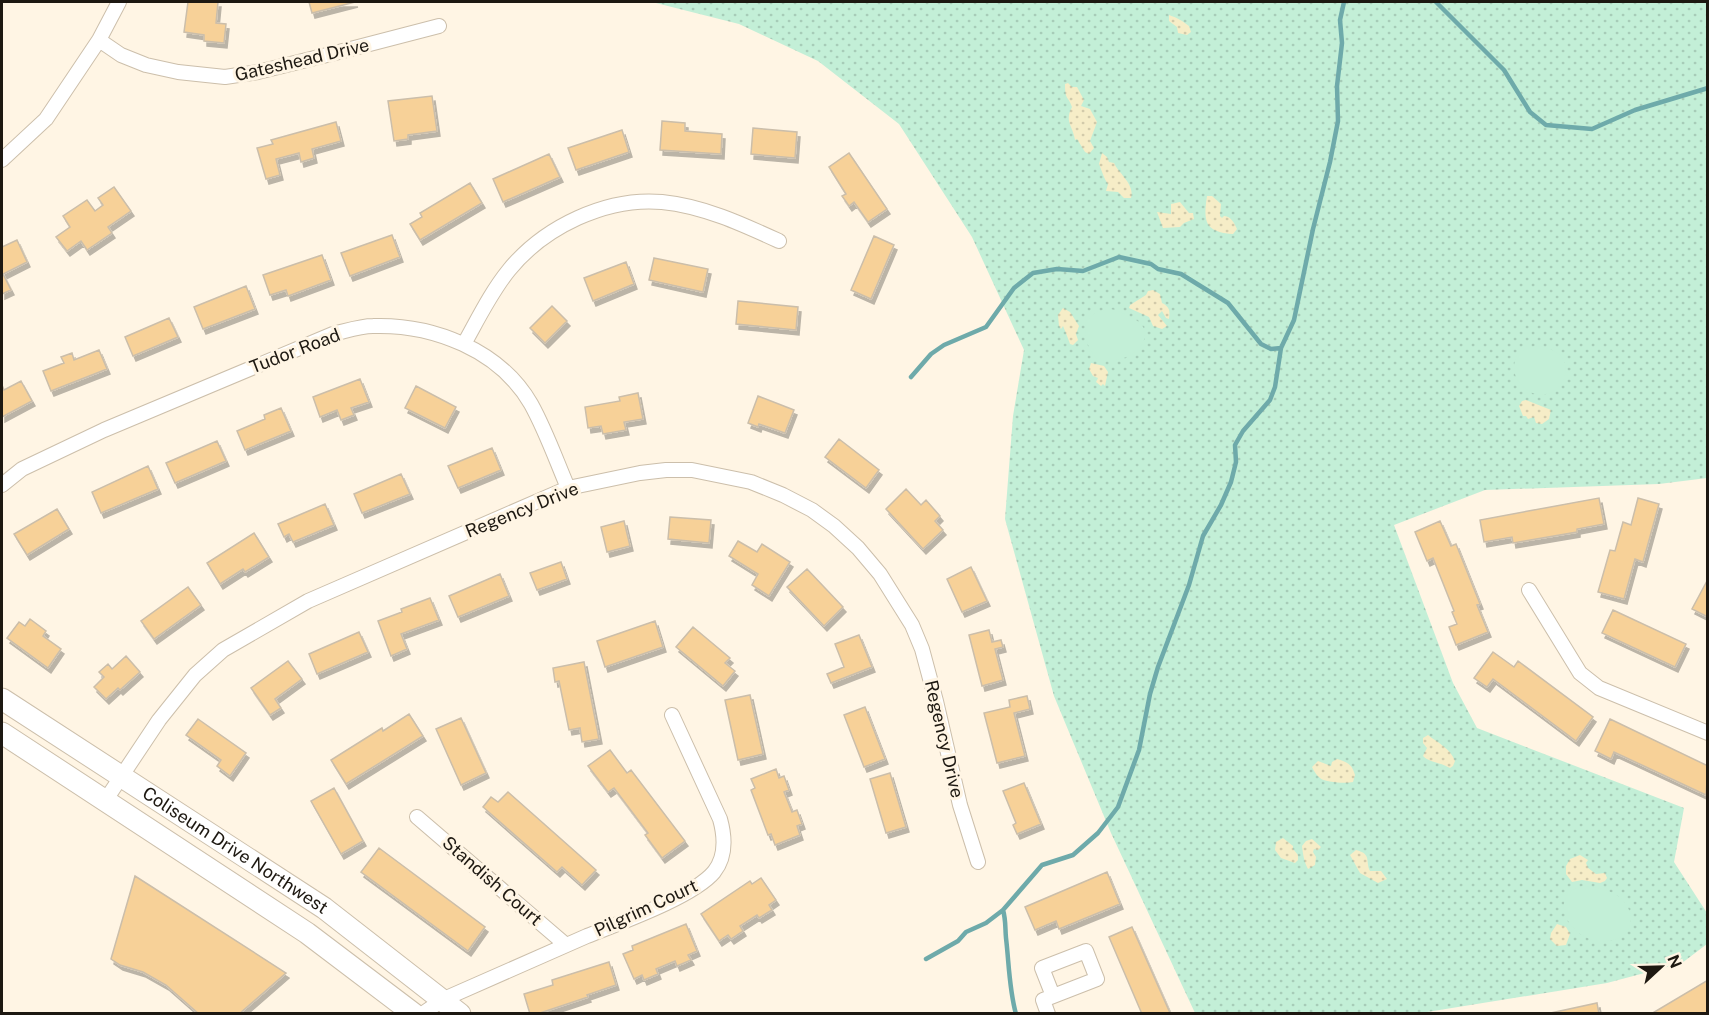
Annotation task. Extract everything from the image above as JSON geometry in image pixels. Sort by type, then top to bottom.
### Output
[{"type":"main road","name":"Coliseum Drive Northwest","points":[[2,699],[324,908],[444,999],[460,1014]]},
{"type":"main road","name":"Coliseum Drive Northwest","points":[[2,733],[307,933],[414,1014]]},
{"type":"street","points":[[2,160],[46,119],[99,40],[119,2]]},
{"type":"street","name":"Gateshead Drive","points":[[99,40],[121,55],[146,65],[178,72],[225,77],[291,64],[439,26]]},
{"type":"street","points":[[464,344],[494,292],[527,250],[559,226],[583,216],[633,203],[662,202],[688,207],[733,221],[779,241]]},
{"type":"street","name":"Tudor Road","points":[[2,485],[22,469],[104,430],[333,334],[372,326],[418,328],[464,344],[500,367],[530,403],[568,488]]},
{"type":"street","name":"Regency Drive","points":[[105,801],[159,720],[195,675],[223,650],[308,601],[568,488],[640,473],[692,470],[751,482],[783,495],[826,521],[858,548],[880,574],[896,596],[922,649],[960,805],[978,862]]},
{"type":"street","points":[[1529,590],[1580,674],[1599,688],[1707,733]]},
{"type":"street","name":"Pilgrim Court","points":[[422,1014],[444,999],[658,906],[694,888],[715,871],[721,860],[724,839],[720,819],[672,715]]},
{"type":"street","name":"Standish Court","points":[[417,817],[566,945]]},
{"type":"street","points":[[1048,998],[1048,1014]]},
{"type":"green space","points":[[652,2],[1707,2],[1707,478],[1659,484],[1485,490],[1394,525],[1453,683],[1477,728],[1684,808],[1674,862],[1707,913],[1707,944],[1682,963],[1607,983],[1421,1013],[1195,1013],[1111,833],[1054,696],[1005,519],[1013,416],[1024,350],[972,237],[899,124],[818,61],[739,24]]},
{"type":"green space","points":[[1108,309],[1117,310],[1130,317],[1140,324],[1145,332],[1144,340],[1131,355],[1108,361],[1096,358],[1090,350],[1085,331],[1086,321],[1096,312]]},
{"type":"green space","points":[[1535,346],[1553,351],[1563,359],[1566,370],[1563,381],[1555,390],[1545,394],[1532,393],[1517,380],[1515,372],[1514,364],[1518,352]]},
{"type":"green space","points":[[1583,886],[1610,892],[1618,896],[1627,906],[1631,919],[1623,936],[1601,941],[1588,938],[1576,931],[1568,922],[1564,911],[1565,900],[1571,892]]},
{"type":"sand","points":[[1169,15],[1189,26],[1191,32],[1187,35],[1178,33],[1177,27],[1169,21]]},
{"type":"sand","points":[[1068,83],[1072,87],[1077,87],[1084,100],[1081,106],[1090,109],[1097,122],[1090,141],[1094,148],[1089,154],[1085,152],[1077,139],[1075,140],[1070,124],[1069,117],[1072,107],[1065,89],[1065,84]]},
{"type":"sand","points":[[1102,153],[1109,162],[1114,163],[1129,184],[1131,198],[1124,198],[1118,192],[1106,191],[1108,184],[1099,164]]},
{"type":"sand","points":[[1207,196],[1212,196],[1221,204],[1220,216],[1222,218],[1227,217],[1234,223],[1237,229],[1233,234],[1217,231],[1208,224],[1205,213]]},
{"type":"sand","points":[[1180,202],[1189,213],[1193,213],[1194,219],[1180,227],[1163,228],[1157,212],[1171,214],[1171,204]]},
{"type":"sand","points":[[1153,290],[1160,294],[1162,303],[1169,311],[1169,319],[1162,311],[1158,315],[1167,326],[1162,329],[1153,326],[1149,317],[1129,308],[1148,291]]},
{"type":"sand","points":[[1063,308],[1070,312],[1079,326],[1076,334],[1078,340],[1073,345],[1070,344],[1063,326],[1061,329],[1059,326],[1058,315]]},
{"type":"sand","points":[[1091,363],[1104,366],[1108,372],[1105,386],[1096,382],[1098,378],[1093,376],[1089,369]]},
{"type":"sand","points":[[1526,400],[1551,410],[1549,419],[1542,424],[1536,423],[1534,417],[1528,419],[1523,416],[1519,406],[1522,401]]},
{"type":"sand","points":[[1428,735],[1450,753],[1455,761],[1453,766],[1450,768],[1423,756],[1427,748],[1423,743],[1423,738]]},
{"type":"sand","points":[[1337,759],[1351,766],[1355,775],[1353,782],[1322,779],[1312,767],[1318,761],[1331,766],[1332,762]]},
{"type":"sand","points":[[1283,838],[1293,846],[1298,855],[1295,863],[1281,858],[1275,850],[1276,842]]},
{"type":"sand","points":[[1312,839],[1321,847],[1318,850],[1314,849],[1315,865],[1308,869],[1302,846],[1306,841]]},
{"type":"sand","points":[[1356,850],[1366,856],[1370,871],[1381,871],[1387,879],[1378,883],[1360,873],[1350,855]]},
{"type":"sand","points":[[1580,855],[1588,860],[1586,863],[1588,868],[1596,874],[1605,873],[1607,878],[1605,881],[1600,883],[1582,880],[1572,882],[1566,874],[1566,866],[1570,859]]},
{"type":"sand","points":[[1557,924],[1566,927],[1570,934],[1566,945],[1557,946],[1550,939]]},
{"type":"building","points":[[188,2],[218,2],[216,23],[226,24],[224,43],[204,41],[204,35],[184,32]]},
{"type":"building","points":[[309,2],[355,2],[312,13]]},
{"type":"building","points":[[432,96],[437,131],[408,135],[408,139],[394,141],[388,101]]},
{"type":"building","points":[[662,121],[685,123],[685,131],[722,134],[721,154],[660,150]]},
{"type":"building","points":[[336,122],[341,141],[312,149],[314,158],[301,162],[299,153],[276,159],[280,175],[266,179],[257,148],[273,144],[271,140]]},
{"type":"building","points":[[753,128],[797,132],[795,158],[751,154]]},
{"type":"building","points":[[622,130],[629,152],[576,170],[568,148]]},
{"type":"building","points":[[849,153],[887,209],[868,222],[854,202],[849,206],[842,196],[846,194],[829,167]]},
{"type":"building","points":[[549,154],[560,177],[503,202],[493,179]]},
{"type":"building","points":[[470,183],[482,203],[420,240],[410,224],[422,217],[420,213]]},
{"type":"building","points":[[114,187],[131,211],[108,227],[112,233],[87,250],[81,241],[67,251],[56,237],[70,227],[63,216],[87,200],[95,211],[103,205],[98,198]]},
{"type":"building","points":[[392,235],[400,257],[350,276],[341,253]]},
{"type":"building","points":[[874,236],[894,245],[871,299],[851,290]]},
{"type":"building","points":[[17,240],[27,262],[3,274],[11,290],[2,294],[2,247]]},
{"type":"building","points":[[322,255],[331,280],[288,296],[286,290],[270,295],[263,275]]},
{"type":"building","points":[[654,258],[708,269],[703,292],[649,280]]},
{"type":"building","points":[[626,262],[634,284],[593,301],[584,278]]},
{"type":"building","points":[[246,286],[255,309],[203,329],[194,307]]},
{"type":"building","points":[[738,301],[798,307],[796,330],[736,324]]},
{"type":"building","points":[[552,306],[567,321],[545,343],[530,328]]},
{"type":"building","points":[[169,318],[178,337],[133,356],[125,337]]},
{"type":"building","points":[[99,350],[107,369],[51,391],[43,371],[64,363],[61,357],[72,353],[74,360]]},
{"type":"building","points":[[360,379],[369,402],[351,408],[354,415],[341,420],[337,410],[320,417],[313,397]]},
{"type":"building","points":[[21,381],[32,401],[2,417],[2,385],[4,390]]},
{"type":"building","points":[[416,386],[456,407],[445,428],[405,408]]},
{"type":"building","points":[[638,393],[643,419],[624,422],[626,430],[603,434],[601,426],[588,428],[585,407],[620,401],[619,397]]},
{"type":"building","points":[[758,396],[794,410],[785,433],[759,424],[758,427],[748,423]]},
{"type":"building","points":[[281,408],[291,431],[245,450],[237,431],[265,419],[264,415]]},
{"type":"building","points":[[839,439],[879,470],[866,488],[825,457]]},
{"type":"building","points":[[217,441],[226,461],[175,483],[166,463]]},
{"type":"building","points":[[492,448],[501,470],[458,488],[448,466]]},
{"type":"building","points":[[148,466],[158,489],[101,513],[92,492]]},
{"type":"building","points":[[401,474],[410,494],[362,513],[354,494]]},
{"type":"building","points":[[906,489],[921,505],[926,500],[940,516],[935,521],[943,530],[923,549],[886,509]]},
{"type":"building","points":[[1599,498],[1604,524],[1577,529],[1577,532],[1513,543],[1512,537],[1484,542],[1480,520]]},
{"type":"building","points":[[1638,498],[1659,504],[1643,562],[1635,559],[1624,599],[1598,592],[1610,550],[1615,551],[1623,522],[1631,525]]},
{"type":"building","points":[[325,504],[334,525],[293,542],[289,534],[284,537],[278,524]]},
{"type":"building","points":[[57,509],[69,529],[27,555],[14,534]]},
{"type":"building","points":[[670,517],[711,520],[709,543],[668,539]]},
{"type":"building","points":[[624,521],[630,546],[607,552],[601,527]]},
{"type":"building","points":[[1440,521],[1451,546],[1456,544],[1480,604],[1477,605],[1488,632],[1456,645],[1449,627],[1457,624],[1452,612],[1454,611],[1433,558],[1427,561],[1415,532]]},
{"type":"building","points":[[254,533],[269,557],[245,572],[243,569],[220,584],[207,563]]},
{"type":"building","points":[[738,541],[757,552],[762,544],[790,562],[769,596],[752,585],[758,574],[729,556]]},
{"type":"building","points":[[561,562],[567,579],[537,590],[530,573]]},
{"type":"building","points":[[971,567],[987,601],[962,612],[947,579]]},
{"type":"building","points":[[807,569],[843,607],[824,626],[787,587]]},
{"type":"building","points":[[500,574],[509,596],[458,617],[449,596]]},
{"type":"building","points":[[1708,579],[1708,617],[1692,609]]},
{"type":"building","points":[[188,587],[201,605],[154,639],[141,621]]},
{"type":"building","points":[[430,598],[439,620],[401,634],[407,649],[391,656],[378,621]]},
{"type":"building","points":[[1613,610],[1686,644],[1675,667],[1602,633]]},
{"type":"building","points":[[30,619],[46,631],[43,636],[61,649],[48,668],[7,638],[19,622],[25,626]]},
{"type":"building","points":[[655,621],[663,647],[605,667],[597,641]]},
{"type":"building","points":[[693,627],[730,658],[725,663],[735,671],[723,686],[676,647]]},
{"type":"building","points":[[989,630],[992,642],[1001,640],[1003,647],[995,649],[1003,680],[982,686],[969,635]]},
{"type":"building","points":[[359,632],[368,652],[317,674],[309,654]]},
{"type":"building","points":[[859,635],[872,667],[831,683],[827,674],[844,667],[835,644]]},
{"type":"building","points":[[1493,652],[1514,667],[1518,661],[1593,717],[1576,741],[1493,679],[1487,687],[1474,678]]},
{"type":"building","points":[[126,656],[140,672],[106,699],[94,687],[104,677],[99,672],[108,664],[112,669]]},
{"type":"building","points":[[288,661],[302,679],[275,699],[281,708],[270,715],[251,688]]},
{"type":"building","points":[[584,662],[599,739],[582,742],[580,728],[569,730],[559,681],[555,682],[553,668]]},
{"type":"building","points":[[750,695],[763,754],[738,760],[725,700]]},
{"type":"building","points":[[1027,696],[1030,709],[1014,713],[1025,756],[997,763],[984,713],[1010,707],[1009,700]]},
{"type":"building","points":[[865,707],[885,759],[864,767],[844,715]]},
{"type":"building","points":[[409,714],[423,736],[346,784],[331,760]]},
{"type":"building","points":[[461,718],[486,773],[461,785],[436,729]]},
{"type":"building","points":[[198,719],[246,753],[230,776],[217,766],[221,760],[186,735]]},
{"type":"building","points":[[1610,719],[1708,766],[1706,795],[1614,752],[1611,759],[1595,751]]},
{"type":"building","points":[[610,750],[627,773],[631,770],[685,841],[662,858],[645,835],[648,833],[614,788],[608,792],[588,766]]},
{"type":"building","points":[[776,769],[779,778],[784,776],[789,790],[784,792],[792,812],[797,810],[802,824],[797,826],[800,835],[775,845],[771,834],[768,835],[751,790],[755,788],[751,779]]},
{"type":"building","points":[[890,773],[906,827],[886,833],[870,779]]},
{"type":"building","points":[[1024,783],[1041,824],[1017,834],[1013,825],[1016,823],[1003,791]]},
{"type":"building","points":[[334,788],[363,841],[341,854],[311,801]]},
{"type":"building","points":[[508,792],[596,870],[582,885],[562,867],[557,872],[483,807],[491,797],[498,802]]},
{"type":"building","points":[[379,848],[485,927],[468,951],[361,872]]},
{"type":"building","points":[[1107,872],[1120,904],[1059,929],[1056,921],[1035,930],[1025,907]]},
{"type":"building","points":[[135,876],[286,973],[239,1014],[199,1014],[166,985],[143,972],[120,965],[111,959]]},
{"type":"building","points":[[761,878],[776,900],[769,905],[772,910],[759,918],[757,915],[740,926],[743,931],[731,939],[728,935],[719,941],[701,914],[750,881],[752,884]]},
{"type":"building","points":[[686,924],[697,951],[688,955],[691,960],[677,966],[675,961],[656,969],[658,974],[644,980],[642,975],[634,979],[623,954],[633,950],[632,946]]},
{"type":"building","points":[[1132,927],[1170,1013],[1142,1014],[1109,937]]},
{"type":"building","points":[[609,962],[616,985],[587,995],[588,997],[537,1014],[530,1014],[524,994],[553,985],[552,980]]},
{"type":"building","points":[[1708,980],[1708,1013],[1651,1014]]},
{"type":"building","points":[[1597,1003],[1599,1014],[1546,1014]]},
{"type":"waterway","points":[[926,959],[958,941],[966,932],[986,923],[1003,910],[1042,865],[1073,855],[1098,833],[1118,807],[1139,750],[1158,667],[1189,585],[1203,536],[1231,482],[1236,462],[1235,445],[1243,431],[1270,400],[1275,387],[1281,348],[1294,320],[1338,121],[1337,86],[1342,43],[1340,20],[1344,2]]},
{"type":"waterway","points":[[1436,2],[1504,70],[1530,112],[1546,125],[1592,129],[1635,110],[1708,88]]},
{"type":"waterway","points":[[911,377],[931,354],[944,345],[986,327],[1014,288],[1033,273],[1057,269],[1083,271],[1119,257],[1181,274],[1228,303],[1261,344],[1271,349],[1281,348]]},
{"type":"waterway","points":[[1003,910],[1016,1014]]}]
